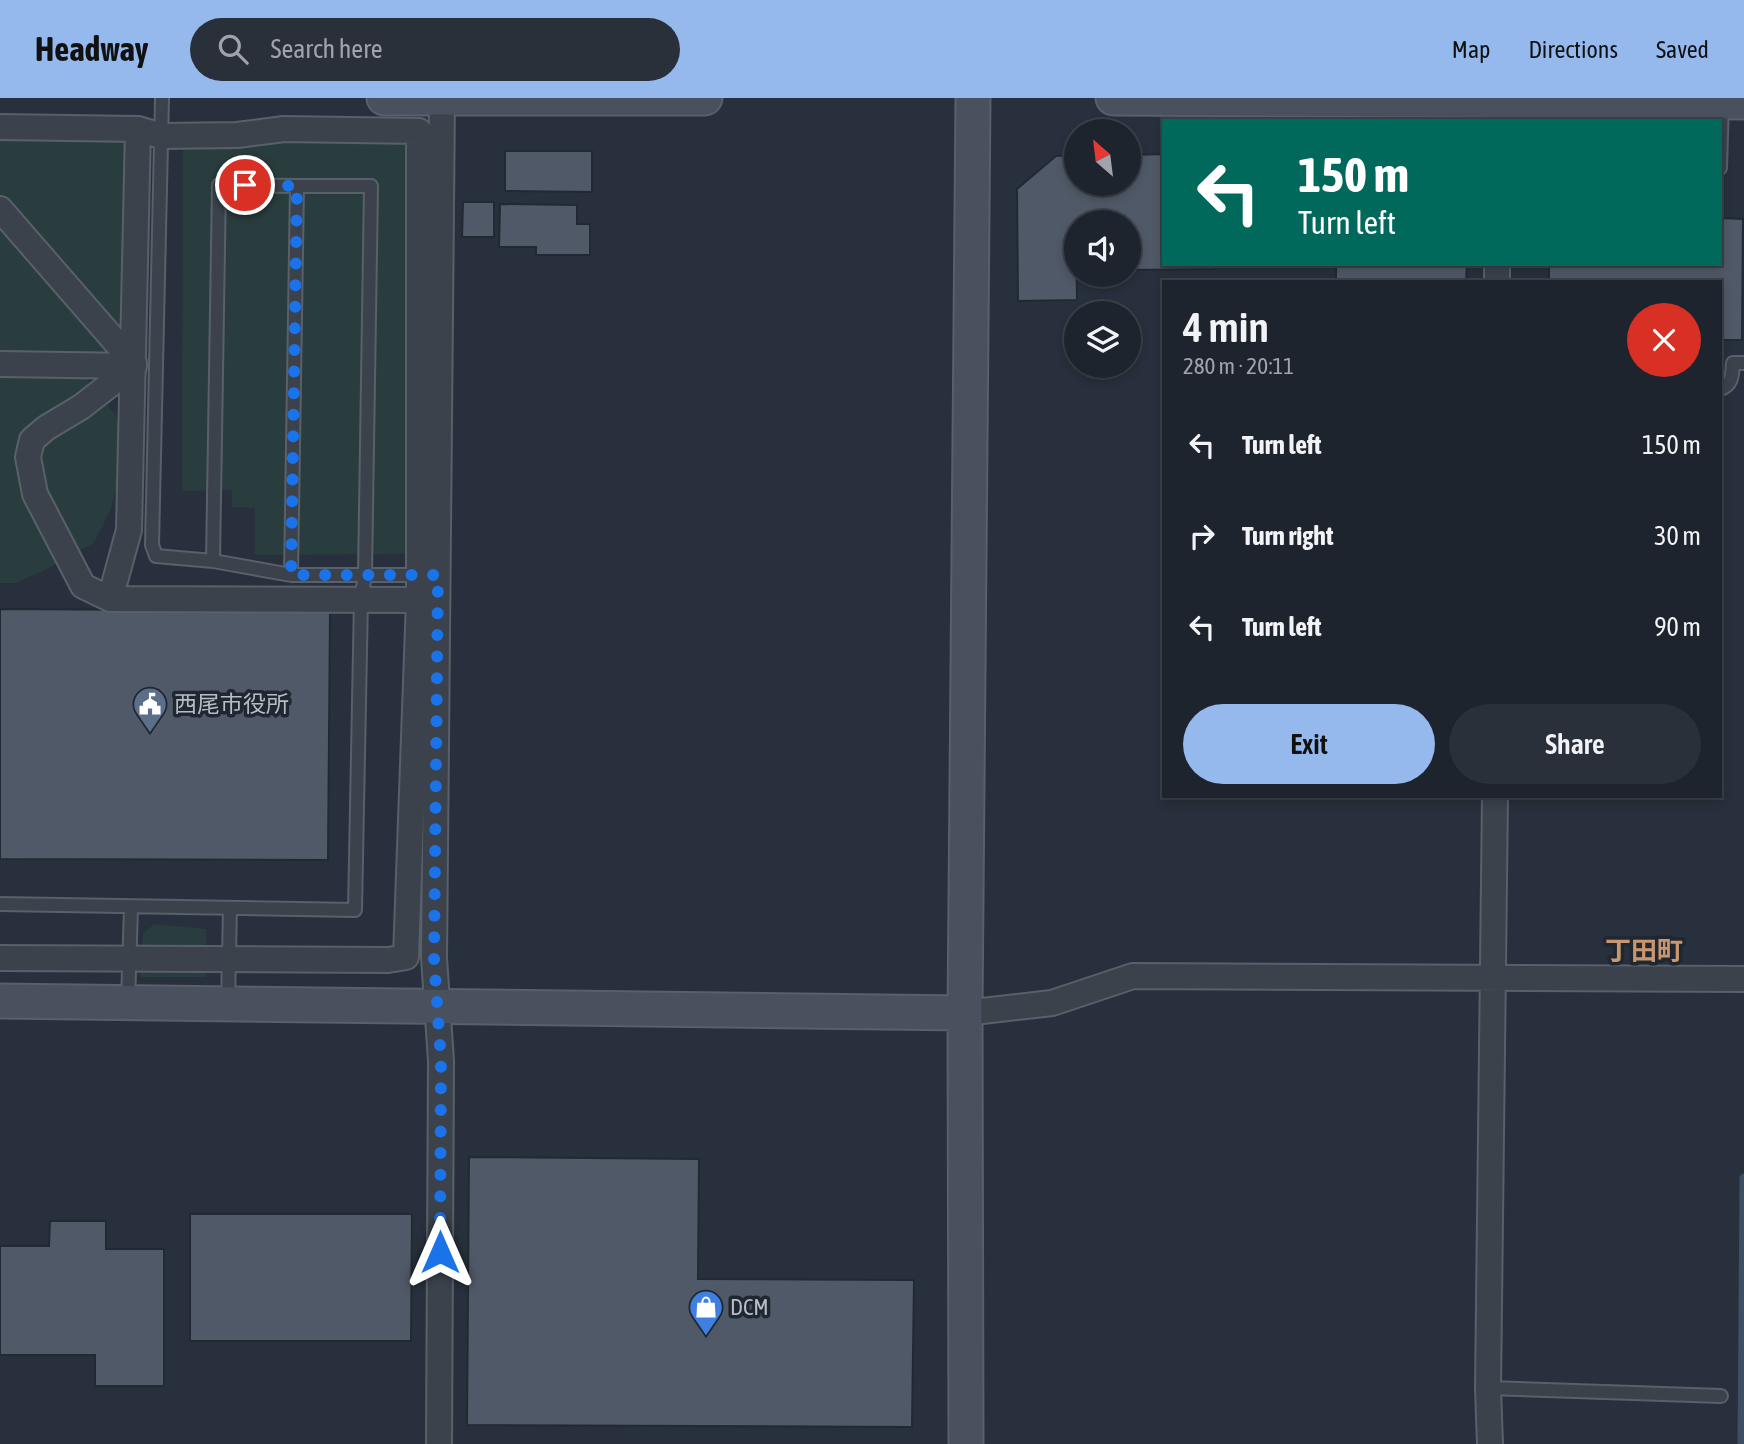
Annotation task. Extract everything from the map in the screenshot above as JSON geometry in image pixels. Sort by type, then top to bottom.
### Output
[{"type":"street","points":[[384,98],[705,98]]},
{"type":"street","points":[[0,958],[388,960],[406,957],[419,600],[428,575],[442,98]]},
{"type":"street","points":[[966,1444],[965,1013],[973,98]]},
{"type":"street","points":[[1113,98],[1497,106],[1733,102]]},
{"type":"street","points":[[0,127],[237,135],[284,129],[419,131],[434,958],[441,1061],[439,1444]]},
{"type":"street","points":[[110,599],[129,530],[134,365],[150,132]]},
{"type":"street","points":[[0,209],[134,365]]},
{"type":"street","points":[[0,364],[134,365]]},
{"type":"street","points":[[134,365],[81,407],[46,428],[32,440],[28,457],[35,494],[83,586],[110,599],[419,600]]},
{"type":"street","points":[[1490,1444],[1488,1388],[1495,798]]},
{"type":"street","points":[[0,1001],[965,1013],[1052,1003],[1133,976],[1744,979]]},
{"type":"lane","points":[[162,98],[150,132],[152,545],[156,556],[214,561],[291,575],[428,575]]},
{"type":"lane","points":[[1722,158],[1733,102]]},
{"type":"lane","points":[[0,904],[355,911],[361,599],[365,575],[371,186],[219,184],[214,561]]},
{"type":"lane","points":[[291,575],[297,186]]},
{"type":"lane","points":[[1722,388],[1732,379],[1733,363],[1744,363]]},
{"type":"lane","points":[[128,1003],[131,906]]},
{"type":"lane","points":[[228,1004],[230,908]]},
{"type":"lane","points":[[1488,1388],[1721,1396]]},
{"type":"shaded area","points":[[0,117],[145,118],[148,376],[0,372]]},
{"type":"shaded area","points":[[183,142],[406,142],[413,154],[411,554],[255,555],[255,508],[232,507],[232,490],[182,491]]},
{"type":"shaded area","points":[[85,376],[122,424],[121,475],[110,511],[94,543],[15,583],[0,583],[0,377]]},
{"type":"shaded area","points":[[154,924],[206,929],[206,977],[140,977],[143,934]]},
{"type":"building","points":[[505,151],[592,151],[592,192],[505,191]]},
{"type":"building","points":[[1162,154],[1162,266],[1215,266],[1215,269],[1141,270],[1141,210],[1064,210],[1064,287],[1077,287],[1077,300],[1018,301],[1017,189],[1056,156],[1064,156],[1064,196],[1141,196],[1141,155]]},
{"type":"building","points":[[463,202],[494,202],[494,237],[462,237]]},
{"type":"building","points":[[500,204],[577,205],[577,224],[590,224],[590,255],[536,255],[536,247],[499,247]]},
{"type":"building","points":[[1722,218],[1743,219],[1742,340],[1722,340],[1722,280],[1549,280],[1549,266],[1722,266]]},
{"type":"building","points":[[1336,266],[1467,266],[1466,280],[1336,280]]},
{"type":"building","name":"西尾市役所","points":[[0,609],[330,611],[328,860],[0,859]]},
{"type":"building","points":[[469,1157],[699,1159],[698,1279],[914,1280],[912,1427],[467,1425]]},
{"type":"building","points":[[190,1214],[412,1214],[411,1341],[190,1341]]},
{"type":"building","points":[[50,1221],[106,1221],[106,1249],[164,1249],[164,1386],[95,1386],[95,1355],[0,1355],[0,1246],[49,1246]]},
{"type":"waterway","points":[[1742,1444],[1744,1178]]},
{"type":"place","name":"西尾市役所","points":[[150,734]]},
{"type":"place","name":"DCM","points":[[706,1337]]},
{"type":"district","name":"丁田町","points":[[1644,951]]},
{"type":"route","points":[[245,185],[297,186],[291,575],[438,575],[434,958],[441,1061],[440,1252]]}]
